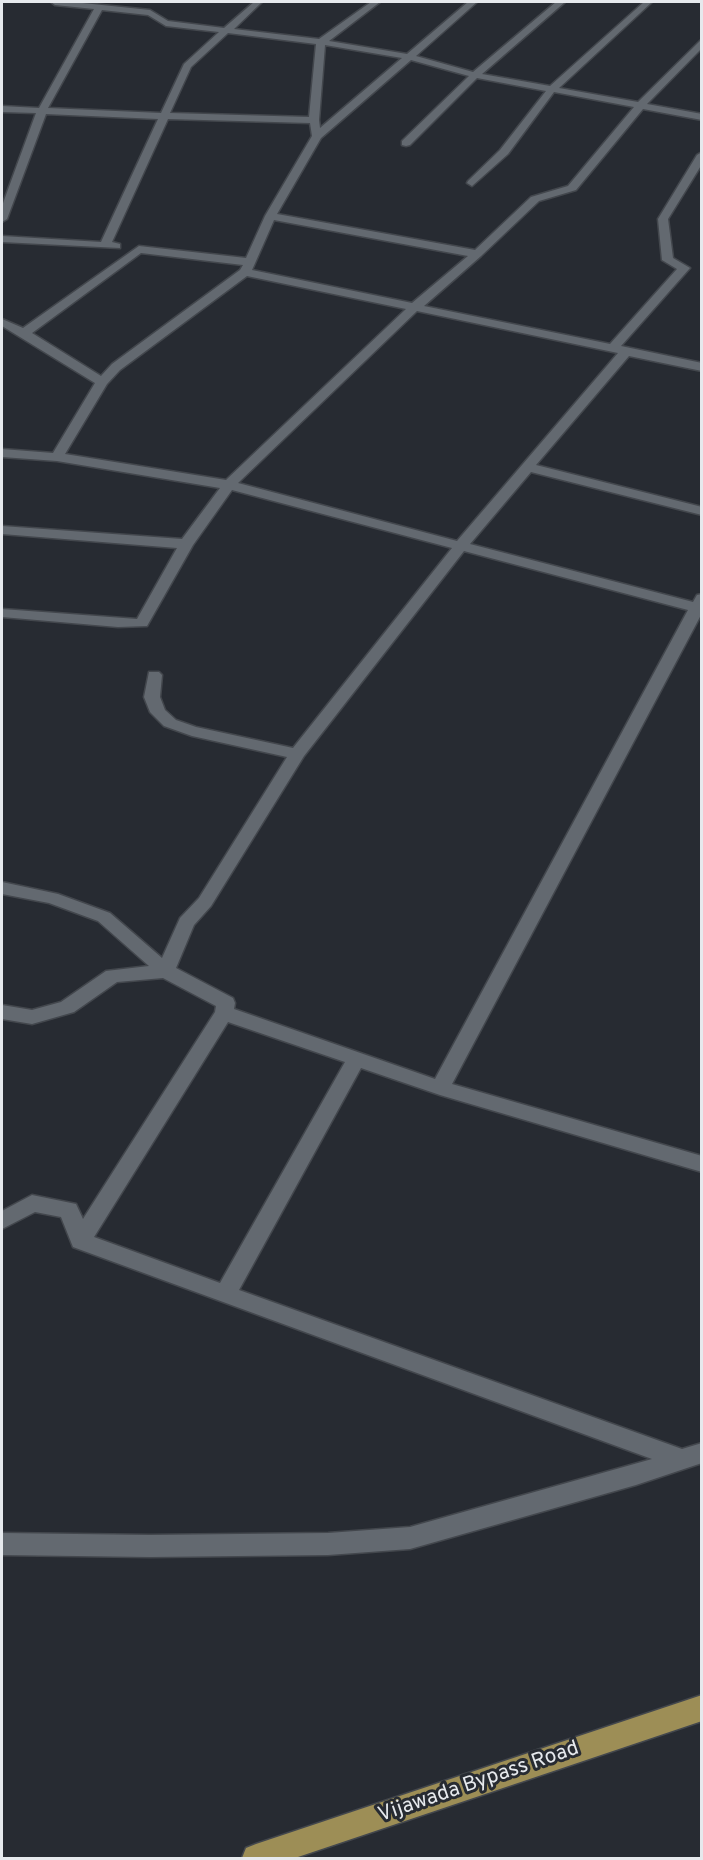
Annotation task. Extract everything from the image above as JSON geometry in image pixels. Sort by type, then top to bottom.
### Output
[{"type":"main road","name":"Vijawada Bypass Road","points":[[256,1858],[702,1708]]},
{"type":"street","points":[[55,2],[150,13],[166,23],[321,42],[409,57],[475,75],[642,104],[702,117]]},
{"type":"street","points":[[105,245],[187,66],[258,2]]},
{"type":"street","points":[[317,136],[314,120],[321,42],[376,2]]},
{"type":"street","points":[[57,457],[102,382],[116,367],[247,267],[270,216],[317,136],[472,2]]},
{"type":"street","points":[[406,143],[475,75],[561,2]]},
{"type":"street","points":[[472,183],[504,152],[552,89],[648,2]]},
{"type":"street","points":[[2,219],[42,111],[99,7]]},
{"type":"street","points":[[2,613],[142,623],[186,544],[230,484],[414,308],[535,200],[572,188],[642,104],[702,42]]},
{"type":"street","points":[[2,109],[314,120]]},
{"type":"street","points":[[166,970],[186,922],[205,902],[297,754],[462,544],[528,467],[684,268],[668,260],[663,219],[702,155]]},
{"type":"street","points":[[270,216],[477,254]]},
{"type":"street","points":[[2,239],[105,245],[247,267],[414,308],[702,367]]},
{"type":"street","points":[[24,333],[139,249]]},
{"type":"street","points":[[2,322],[24,333],[102,382]]},
{"type":"street","points":[[2,453],[57,457],[230,484],[700,605],[440,1088]]},
{"type":"street","points":[[528,467],[702,511]]},
{"type":"street","points":[[2,530],[186,544]]},
{"type":"street","points":[[154,675],[152,697],[158,712],[170,723],[192,731],[297,754]]},
{"type":"street","points":[[2,888],[52,898],[104,917],[166,970],[226,1003],[224,1013],[80,1241]]},
{"type":"street","points":[[2,1012],[32,1017],[67,1007],[113,976],[166,970]]},
{"type":"street","points":[[224,1013],[440,1088],[702,1164]]},
{"type":"street","points":[[225,1294],[356,1059]]},
{"type":"street","points":[[2,1221],[32,1203],[69,1210],[80,1241]]},
{"type":"street","points":[[80,1241],[225,1294],[692,1456]]},
{"type":"street","points":[[2,1544],[150,1546],[328,1544],[410,1538],[636,1475],[692,1456]]}]
